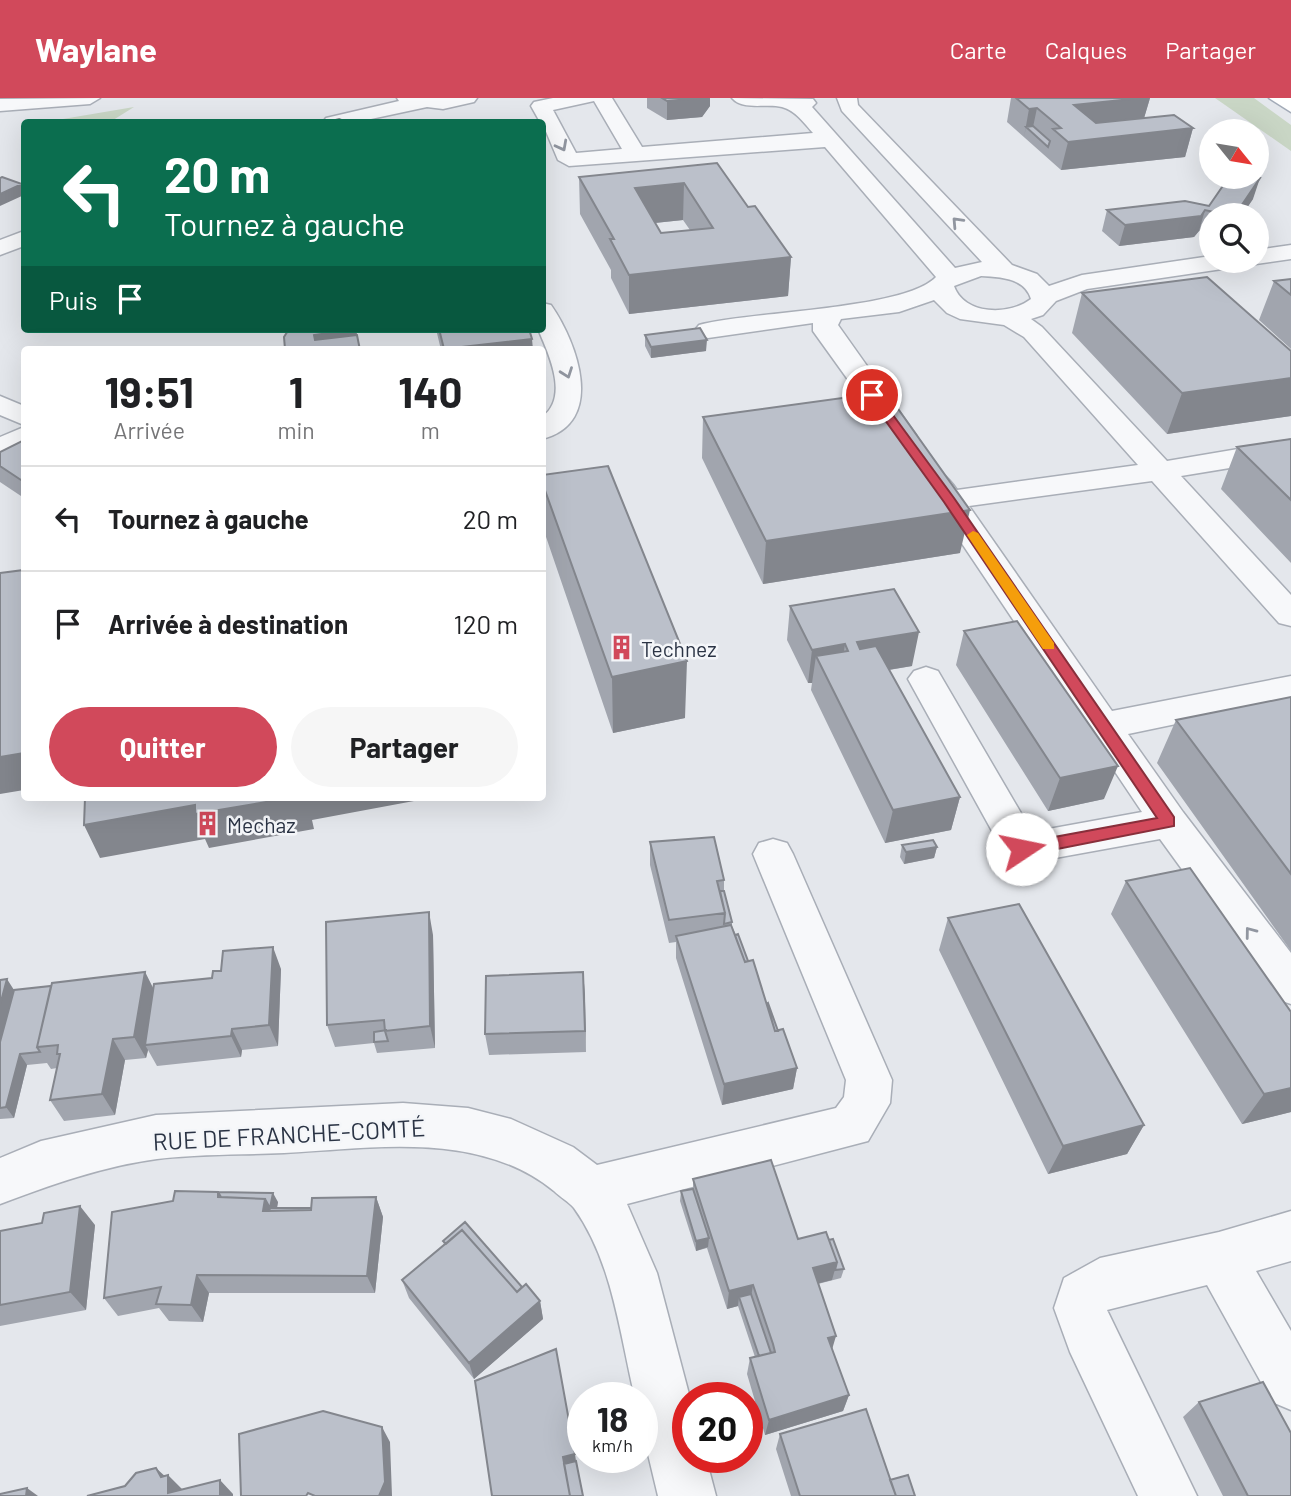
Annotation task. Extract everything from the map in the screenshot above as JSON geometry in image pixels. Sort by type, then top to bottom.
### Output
[{"type":"main road","points":[[1279,98],[1291,106]]},
{"type":"street","points":[[337,119],[389,98]]},
{"type":"street","points":[[587,98],[541,106],[569,160],[811,139],[867,126]]},
{"type":"street","points":[[602,98],[635,153]]},
{"type":"street","points":[[742,98],[786,101],[848,98],[849,107],[900,160],[1024,302],[1161,471],[1291,615]]},
{"type":"street","points":[[0,105],[85,99]]},
{"type":"street","points":[[0,115],[85,99]]},
{"type":"street","points":[[341,119],[414,100],[464,105]]},
{"type":"street","points":[[786,101],[805,111],[827,136],[948,290],[984,316],[1082,282],[1199,265]]},
{"type":"street","points":[[851,164],[900,160]]},
{"type":"street","points":[[0,248],[21,239]]},
{"type":"street","points":[[1269,255],[1291,252]]},
{"type":"street","points":[[708,330],[899,304],[948,290],[981,269],[1024,302]]},
{"type":"street","points":[[1160,271],[1180,289]]},
{"type":"street","points":[[832,314],[825,325],[826,331],[949,500],[1169,822],[1291,986]]},
{"type":"street","points":[[546,320],[571,384],[569,406],[553,425],[546,429]]},
{"type":"street","points":[[0,404],[21,415]]},
{"type":"street","points":[[0,449],[21,438]]},
{"type":"street","points":[[949,500],[1161,471],[1291,449]]},
{"type":"street","points":[[926,680],[1022,849],[1169,822]]},
{"type":"street","points":[[1103,726],[1291,688]]},
{"type":"street","points":[[687,1496],[631,1273],[615,1231],[590,1190],[851,1126],[867,1104],[869,1080],[773,854]]},
{"type":"street","name":"RUE DE FRANCHE-COMTÉ","points":[[0,1181],[41,1164],[156,1137],[403,1125],[468,1130],[511,1141],[556,1163],[590,1190]]},
{"type":"street","points":[[1168,1496],[1090,1333],[1080,1308],[1082,1296],[1100,1284],[1219,1257],[1291,1236]]},
{"type":"street","points":[[1219,1257],[1291,1383]]},
{"type":"green space","points":[[1215,98],[1254,98],[1291,125],[1291,151],[1269,136],[1269,119],[1245,119]]},
{"type":"green space","points":[[134,107],[115,119],[63,119]]},
{"type":"building","points":[[662,98],[701,98],[667,101]]},
{"type":"building","points":[[1016,98],[1141,98],[1074,105],[1096,123],[1174,115],[1193,128],[1068,142],[1053,129],[1061,128],[1037,108],[1029,109]]},
{"type":"building","points":[[1033,126],[1050,141],[1048,147],[1026,127]]},
{"type":"building","points":[[717,163],[748,207],[755,206],[791,257],[629,275],[610,239],[614,239],[579,177]],"holes":[[[684,183],[713,228],[661,233],[635,188]]]},
{"type":"building","points":[[2,177],[21,184],[0,194]]},
{"type":"building","points":[[1221,189],[1253,189],[1243,203],[1211,203]]},
{"type":"building","points":[[1185,201],[1199,204],[1199,216],[1125,225],[1107,210]]},
{"type":"building","points":[[1207,277],[1291,351],[1291,378],[1182,393],[1082,293]]},
{"type":"building","points":[[1291,279],[1291,295],[1274,281]]},
{"type":"building","points":[[700,328],[707,340],[651,347],[645,335]]},
{"type":"building","points":[[286,333],[328,333],[314,335],[315,340],[357,335],[359,346],[285,346]]},
{"type":"building","points":[[440,333],[530,333],[532,339],[470,346],[443,346]]},
{"type":"building","points":[[886,392],[970,510],[766,541],[703,417]]},
{"type":"building","points":[[1291,439],[1291,500],[1237,447]]},
{"type":"building","points":[[21,442],[21,480],[0,466],[0,452]]},
{"type":"building","points":[[608,466],[687,661],[612,677],[546,493],[546,474]]},
{"type":"building","points":[[21,570],[21,754],[0,757],[0,573]]},
{"type":"building","points":[[894,589],[919,632],[857,642],[860,649],[876,646],[960,797],[893,810],[816,656],[848,651],[845,644],[812,650],[790,606]]},
{"type":"building","points":[[1017,621],[1118,766],[1060,778],[964,631]]},
{"type":"building","points":[[1291,697],[1291,874],[1176,720]]},
{"type":"building","points":[[85,801],[272,801],[195,814],[195,805],[84,825]]},
{"type":"building","points":[[714,837],[724,880],[717,881],[725,913],[669,920],[650,842]]},
{"type":"building","points":[[933,840],[937,847],[906,852],[902,845]]},
{"type":"building","points":[[1190,868],[1291,1012],[1291,1088],[1264,1094],[1126,881]]},
{"type":"building","points":[[720,891],[724,891],[732,922],[724,924],[725,913]]},
{"type":"building","points":[[1019,904],[1144,1125],[1063,1146],[948,918]]},
{"type":"building","points":[[429,912],[430,1026],[385,1031],[384,1020],[327,1025],[326,922]]},
{"type":"building","points":[[731,925],[745,962],[753,960],[775,1031],[783,1029],[797,1068],[724,1084],[676,936]]},
{"type":"building","points":[[738,934],[748,961],[745,962],[735,935]]},
{"type":"building","points":[[273,947],[269,1025],[232,1029],[231,1036],[145,1045],[154,984],[212,978],[213,971],[221,971],[223,951]]},
{"type":"building","points":[[145,972],[134,1037],[113,1039],[102,1094],[50,1100],[60,1054],[57,1054],[58,1045],[37,1047],[52,983]]},
{"type":"building","points":[[583,972],[585,1031],[485,1034],[486,976]]},
{"type":"building","points":[[7,979],[0,1005],[0,980]]},
{"type":"building","points":[[51,986],[37,1047],[40,1052],[20,1054],[6,1107],[0,1108],[0,1042],[14,990]]},
{"type":"building","points":[[768,1003],[778,1031],[775,1031]]},
{"type":"building","points":[[387,1030],[388,1041],[374,1042],[374,1032]]},
{"type":"building","points":[[771,1160],[798,1239],[826,1232],[837,1262],[813,1268],[836,1336],[828,1338],[849,1395],[769,1420],[763,1400],[763,1382],[757,1382],[750,1358],[775,1352],[773,1344],[753,1285],[729,1291],[693,1179]]},
{"type":"building","points":[[693,1189],[709,1238],[696,1241],[681,1191]]},
{"type":"building","points":[[175,1191],[218,1192],[218,1197],[265,1199],[263,1211],[311,1210],[312,1198],[376,1197],[367,1276],[197,1275],[191,1305],[156,1304],[161,1287],[104,1298],[112,1212],[173,1201]]},
{"type":"building","points":[[218,1192],[273,1193],[270,1208],[265,1199],[221,1197]]},
{"type":"building","points":[[80,1206],[70,1292],[0,1305],[0,1231],[42,1223],[44,1213]]},
{"type":"building","points":[[270,1208],[311,1208],[311,1210],[269,1211]]},
{"type":"building","points":[[465,1222],[522,1287],[517,1292],[462,1230],[446,1244],[443,1241]]},
{"type":"building","points":[[462,1230],[517,1292],[526,1284],[540,1301],[469,1363],[402,1280]]},
{"type":"building","points":[[833,1239],[844,1269],[835,1270],[837,1262],[829,1240]]},
{"type":"building","points":[[751,1294],[771,1353],[759,1356],[739,1297]]},
{"type":"building","points":[[556,1349],[567,1410],[567,1456],[563,1457],[570,1496],[492,1496],[475,1381]]},
{"type":"building","points":[[1263,1382],[1291,1433],[1291,1496],[1248,1496],[1199,1402]]},
{"type":"building","points":[[866,1409],[896,1496],[800,1496],[780,1434]]},
{"type":"building","points":[[323,1411],[382,1427],[385,1482],[379,1496],[315,1496],[308,1493],[306,1496],[241,1496],[239,1434]]},
{"type":"building","points":[[567,1463],[567,1473],[578,1473],[583,1496],[570,1496],[564,1464]]},
{"type":"building","points":[[156,1468],[161,1477],[168,1475],[168,1493],[220,1480],[220,1496],[87,1496],[125,1486],[136,1473]]},
{"type":"building","points":[[908,1475],[915,1496],[896,1496],[890,1480]]},
{"type":"building","points":[[27,1488],[26,1496],[0,1496],[0,1494]]},
{"type":"slow traffic","points":[[973,535],[1049,646]]},
{"type":"place","name":"Technez","points":[[621,648]]},
{"type":"place","name":"Mechaz","points":[[207,824]]},
{"type":"route","points":[[872,395],[949,500],[1169,822],[1022,849]]}]
